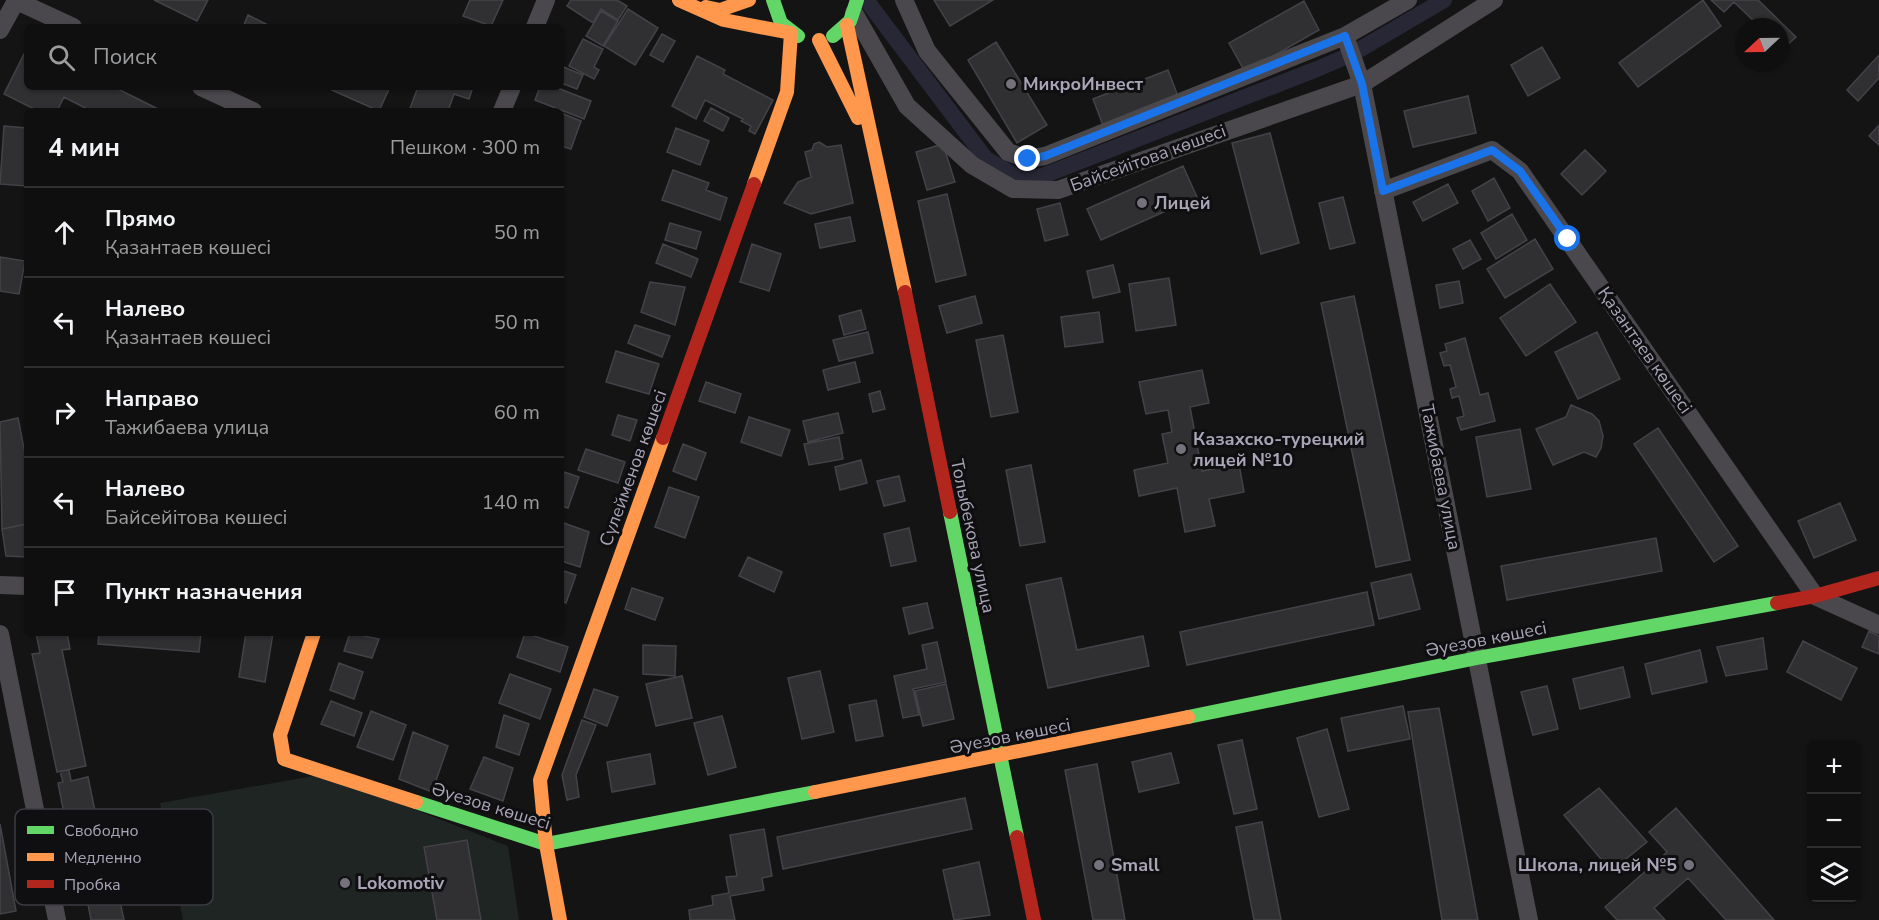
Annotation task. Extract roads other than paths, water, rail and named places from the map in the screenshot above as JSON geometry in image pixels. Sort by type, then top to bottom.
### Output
[{"type":"street","points":[[0,30],[16,0],[67,24]]},
{"type":"street","points":[[536,24],[546,0]]},
{"type":"street","points":[[683,2],[720,10],[748,0]]},
{"type":"street","points":[[773,0],[781,23],[791,33]]},
{"type":"street","name":"Байсейітова көшесі","points":[[904,0],[927,51],[1008,152],[1028,159],[1045,156],[1345,36],[1408,0]]},
{"type":"street","name":"Байсейітова көшесі","points":[[853,13],[907,106],[972,165],[1013,189],[1058,190],[1362,84],[1494,0]]},
{"type":"street","points":[[683,2],[724,20],[819,40],[839,33],[853,13]]},
{"type":"street","points":[[853,13],[878,159]]},
{"type":"street","name":"Сүлейменов көшесі","points":[[560,920],[546,844],[540,780],[786,92],[791,33]]},
{"type":"street","name":"Тажибаева улица","points":[[1345,36],[1362,84],[1529,920]]},
{"type":"street","points":[[819,40],[878,159]]},
{"type":"street","points":[[207,90],[246,108]]},
{"type":"street","points":[[503,108],[511,90]]},
{"type":"street","name":"Қазантаев көшесі","points":[[1383,191],[1492,150],[1520,171],[1815,596]]},
{"type":"street","name":"Толыбекова улица","points":[[878,159],[1034,920]]},
{"type":"street","name":"Әуезов көшесі","points":[[313,636],[280,735],[284,759],[546,844],[1000,756],[1477,658],[1815,596],[1879,578]]},
{"type":"street","points":[[0,585],[24,586]]},
{"type":"street","points":[[1815,596],[1879,625]]},
{"type":"street","points":[[0,634],[35,809]]},
{"type":"street","points":[[54,905],[57,920]]},
{"type":"waterway","points":[[870,5],[986,159],[1016,176],[1028,179],[1045,175],[1352,54],[1444,0]]},
{"type":"place","name":"МикроИнвест","points":[[1011,84]]},
{"type":"place","name":"Лицей","points":[[1142,203]]},
{"type":"place","name":"Казахско-турецкий лицей №10","points":[[1181,449]]},
{"type":"place","name":"Small","points":[[1099,865]]},
{"type":"place","name":"Школа, лицей №5","points":[[1689,865]]},
{"type":"place","name":"Lokomotiv","points":[[345,883]]}]
